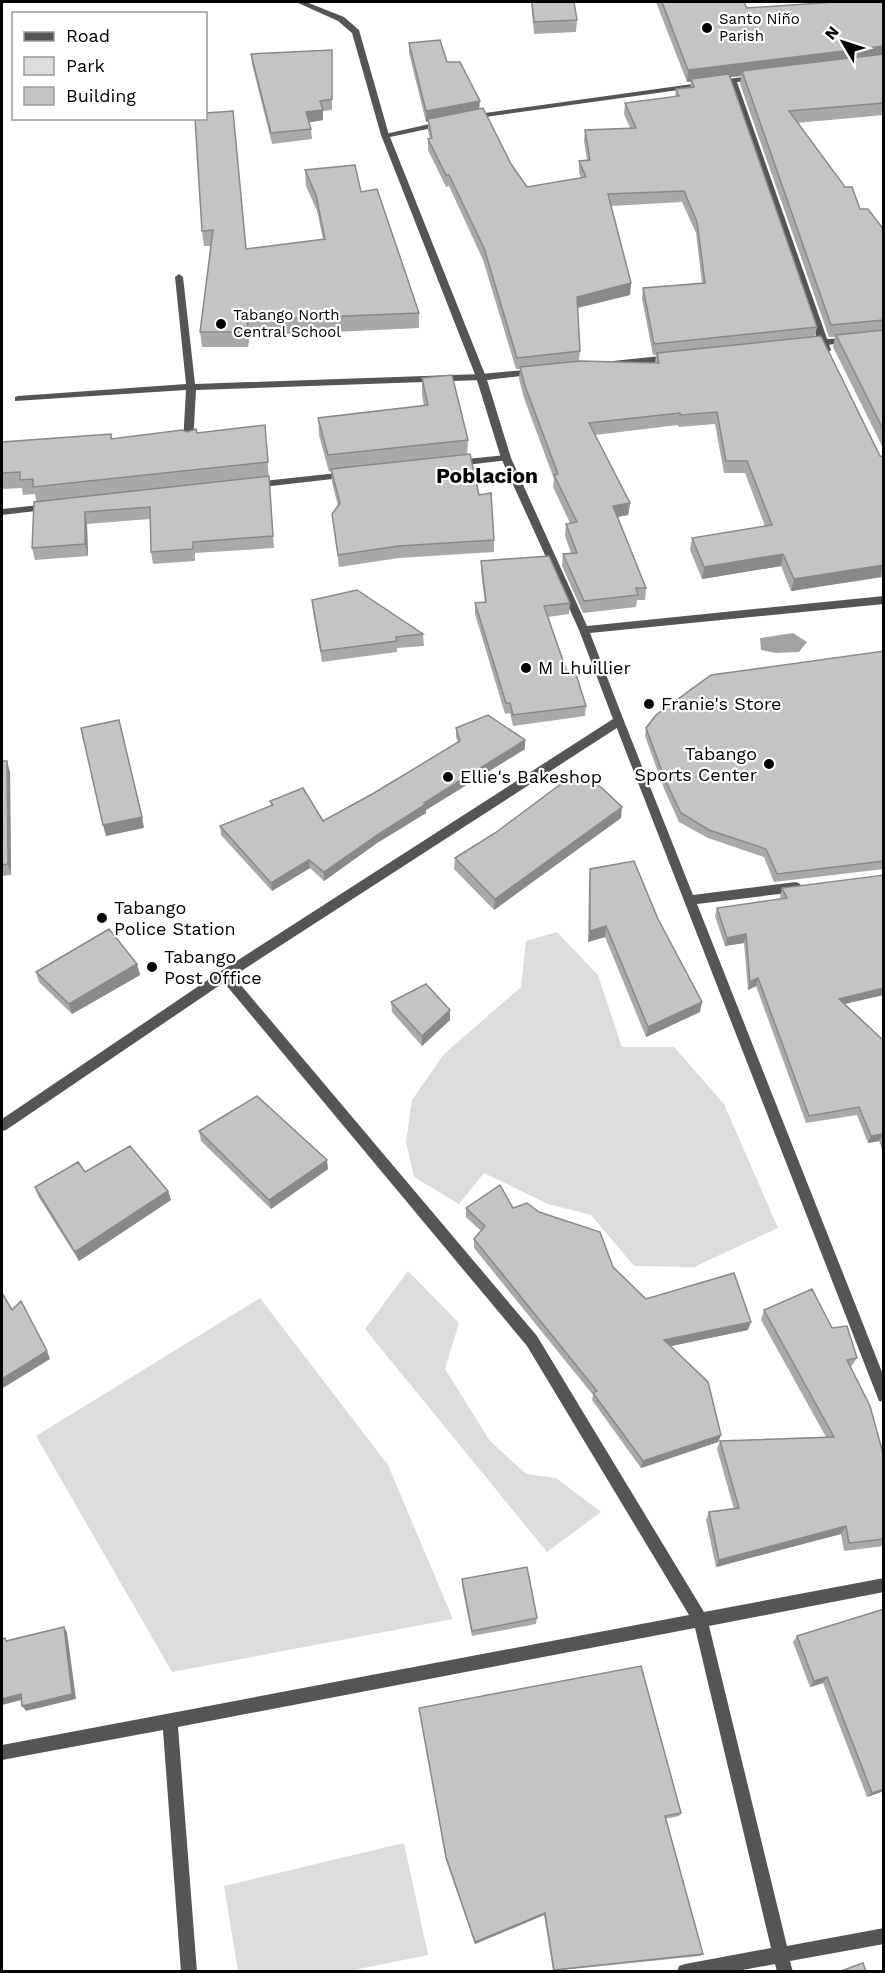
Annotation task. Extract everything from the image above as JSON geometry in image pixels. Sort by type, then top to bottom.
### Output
[{"type":"street","points":[[300,2],[341,19],[356,32],[385,135],[481,377],[506,458],[584,630],[884,1396]]},
{"type":"street","points":[[464,118],[768,76]]},
{"type":"street","points":[[732,80],[823,342],[833,363]]},
{"type":"street","points":[[385,135],[452,121]]},
{"type":"street","points":[[179,277],[190,387],[188,443]]},
{"type":"street","points":[[799,345],[863,339]]},
{"type":"street","points":[[599,365],[681,357]]},
{"type":"street","points":[[18,399],[190,387],[481,377],[552,370]]},
{"type":"street","points":[[442,465],[506,458]]},
{"type":"street","points":[[243,486],[361,473]]},
{"type":"street","points":[[2,512],[59,506]]},
{"type":"street","points":[[584,630],[884,600]]},
{"type":"street","points":[[2,1126],[225,975],[619,721]]},
{"type":"street","points":[[690,900],[804,886]]},
{"type":"street","points":[[225,975],[532,1341],[700,1620],[785,1971]]},
{"type":"street","points":[[2,1753],[884,1585]]},
{"type":"street","points":[[170,1720],[189,1971]]},
{"type":"street","points":[[685,1971],[884,1936]]},
{"type":"green space","points":[[557,932],[598,975],[622,1047],[674,1047],[724,1104],[778,1228],[694,1267],[634,1266],[591,1215],[548,1204],[484,1173],[459,1204],[414,1177],[406,1142],[412,1100],[444,1054],[521,987],[526,941]]},
{"type":"green space","points":[[408,1271],[459,1323],[445,1369],[490,1441],[526,1474],[556,1478],[601,1512],[547,1552],[365,1329]]},
{"type":"green space","points":[[260,1298],[388,1465],[453,1619],[172,1672],[36,1436]]},
{"type":"green space","points":[[404,1843],[428,1955],[349,1971],[238,1971],[224,1886]]},
{"type":"shaded area","points":[[793,633],[807,642],[799,652],[776,653],[761,650],[760,638]]},
{"type":"building","points":[[532,2],[574,2],[577,20],[534,22]]},
{"type":"building","points":[[662,2],[744,2],[747,8],[835,2],[884,2],[884,46],[688,70]]},
{"type":"building","points":[[440,40],[447,62],[460,62],[480,101],[426,111],[409,43]]},
{"type":"building","points":[[332,50],[332,99],[320,101],[323,110],[306,112],[311,129],[271,133],[251,54]]},
{"type":"building","points":[[884,54],[884,103],[789,111],[845,187],[852,187],[860,209],[868,209],[884,230],[884,320],[831,325],[742,71]]},
{"type":"building","points":[[729,74],[817,327],[654,344],[643,288],[705,283],[697,222],[684,191],[608,194],[631,283],[577,297],[580,351],[517,358],[484,248],[449,175],[446,175],[428,139],[432,138],[428,119],[483,108],[511,164],[527,187],[586,177],[579,161],[590,160],[585,130],[636,128],[625,103],[679,96],[676,89],[694,87],[691,79]]},
{"type":"building","points":[[233,111],[246,249],[325,239],[316,195],[305,170],[355,165],[361,192],[377,189],[419,313],[248,320],[247,332],[200,332],[213,230],[202,231],[195,120],[207,120],[207,113]]},
{"type":"building","points":[[884,330],[884,431],[836,335]]},
{"type":"building","points":[[821,336],[880,456],[884,457],[884,565],[794,579],[783,554],[704,567],[692,538],[772,525],[747,461],[726,461],[717,412],[680,415],[680,413],[589,423],[630,503],[613,506],[646,588],[636,588],[638,595],[584,601],[563,554],[577,553],[566,524],[577,522],[554,475],[558,474],[520,367],[580,361],[659,363],[657,353]]},
{"type":"building","points":[[452,375],[468,440],[328,455],[318,418],[428,405],[422,378]]},
{"type":"building","points":[[265,425],[268,462],[33,487],[33,479],[20,480],[20,472],[2,473],[2,442],[111,434],[111,439],[182,430],[187,432],[196,429],[197,433]]},
{"type":"building","points":[[470,454],[479,495],[491,493],[494,540],[399,546],[338,555],[332,514],[340,503],[331,469]]},
{"type":"building","points":[[269,476],[273,536],[193,542],[193,549],[151,552],[150,507],[85,512],[85,544],[32,548],[34,502]]},
{"type":"building","points":[[549,556],[570,603],[544,606],[568,675],[576,674],[586,706],[513,715],[510,703],[506,703],[475,603],[486,602],[481,561]]},
{"type":"building","points":[[357,590],[423,634],[396,637],[397,641],[321,651],[312,600]]},
{"type":"building","name":"Tabango Sports Center","points":[[884,651],[884,861],[777,874],[766,849],[709,830],[681,813],[666,782],[646,728],[656,715],[711,675]]},
{"type":"building","points":[[488,715],[525,740],[424,803],[426,804],[324,872],[309,860],[271,883],[220,826],[273,805],[270,801],[303,788],[323,821],[460,741],[456,728]]},
{"type":"building","points":[[119,720],[142,817],[103,825],[81,728]]},
{"type":"building","points":[[2,761],[7,761],[8,864],[2,865]]},
{"type":"building","points":[[573,775],[583,775],[602,788],[622,807],[495,899],[455,858],[495,833]]},
{"type":"building","points":[[634,861],[658,919],[702,1002],[648,1027],[606,926],[590,931],[590,869]]},
{"type":"building","points":[[884,875],[884,988],[839,999],[884,1041],[884,1137],[883,1134],[871,1136],[859,1107],[809,1116],[758,978],[750,982],[746,934],[727,938],[717,908],[787,898],[782,888]]},
{"type":"building","points":[[109,929],[137,964],[69,1004],[36,972]]},
{"type":"building","points":[[426,984],[450,1010],[422,1036],[391,1002]]},
{"type":"building","points":[[257,1096],[327,1160],[269,1200],[199,1131]]},
{"type":"building","points":[[130,1146],[168,1191],[75,1252],[35,1187],[78,1162],[85,1172]]},
{"type":"building","points":[[500,1185],[513,1208],[527,1203],[539,1212],[600,1232],[613,1267],[646,1299],[734,1273],[751,1322],[664,1340],[708,1382],[721,1435],[643,1461],[593,1393],[597,1391],[474,1239],[485,1226],[466,1208]]},
{"type":"building","points":[[812,1289],[832,1328],[847,1326],[857,1358],[847,1360],[870,1406],[884,1457],[884,1539],[849,1543],[846,1526],[719,1560],[709,1512],[739,1508],[720,1441],[834,1437],[764,1310]]},
{"type":"building","points":[[2,1293],[12,1310],[21,1301],[47,1351],[2,1379]]},
{"type":"building","points":[[527,1567],[537,1618],[472,1631],[462,1579]]},
{"type":"building","points":[[884,1609],[884,1789],[872,1793],[827,1677],[814,1681],[797,1636]]},
{"type":"building","points":[[64,1627],[72,1694],[22,1706],[21,1694],[2,1699],[2,1639],[5,1638],[6,1641]]},
{"type":"building","points":[[641,1666],[681,1813],[665,1816],[703,1954],[554,1970],[545,1913],[475,1942],[446,1857],[419,1708]]},
{"type":"building","points":[[863,1963],[866,1971],[841,1971]]},
{"type":"place","name":"Santo Niño Parish","points":[[707,28]]},
{"type":"place","name":"Tabango North Central School","points":[[221,324]]},
{"type":"place","name":"M Lhuillier","points":[[526,668]]},
{"type":"place","name":"Franie's Store","points":[[649,704]]},
{"type":"place","name":"Tabango Sports Center","points":[[769,764]]},
{"type":"place","name":"Ellie's Bakeshop","points":[[448,777]]},
{"type":"place","name":"Tabango Police Station","points":[[102,918]]},
{"type":"place","name":"Tabango Post Office","points":[[152,967]]},
{"type":"district","name":"Poblacion","points":[[487,476]]}]
